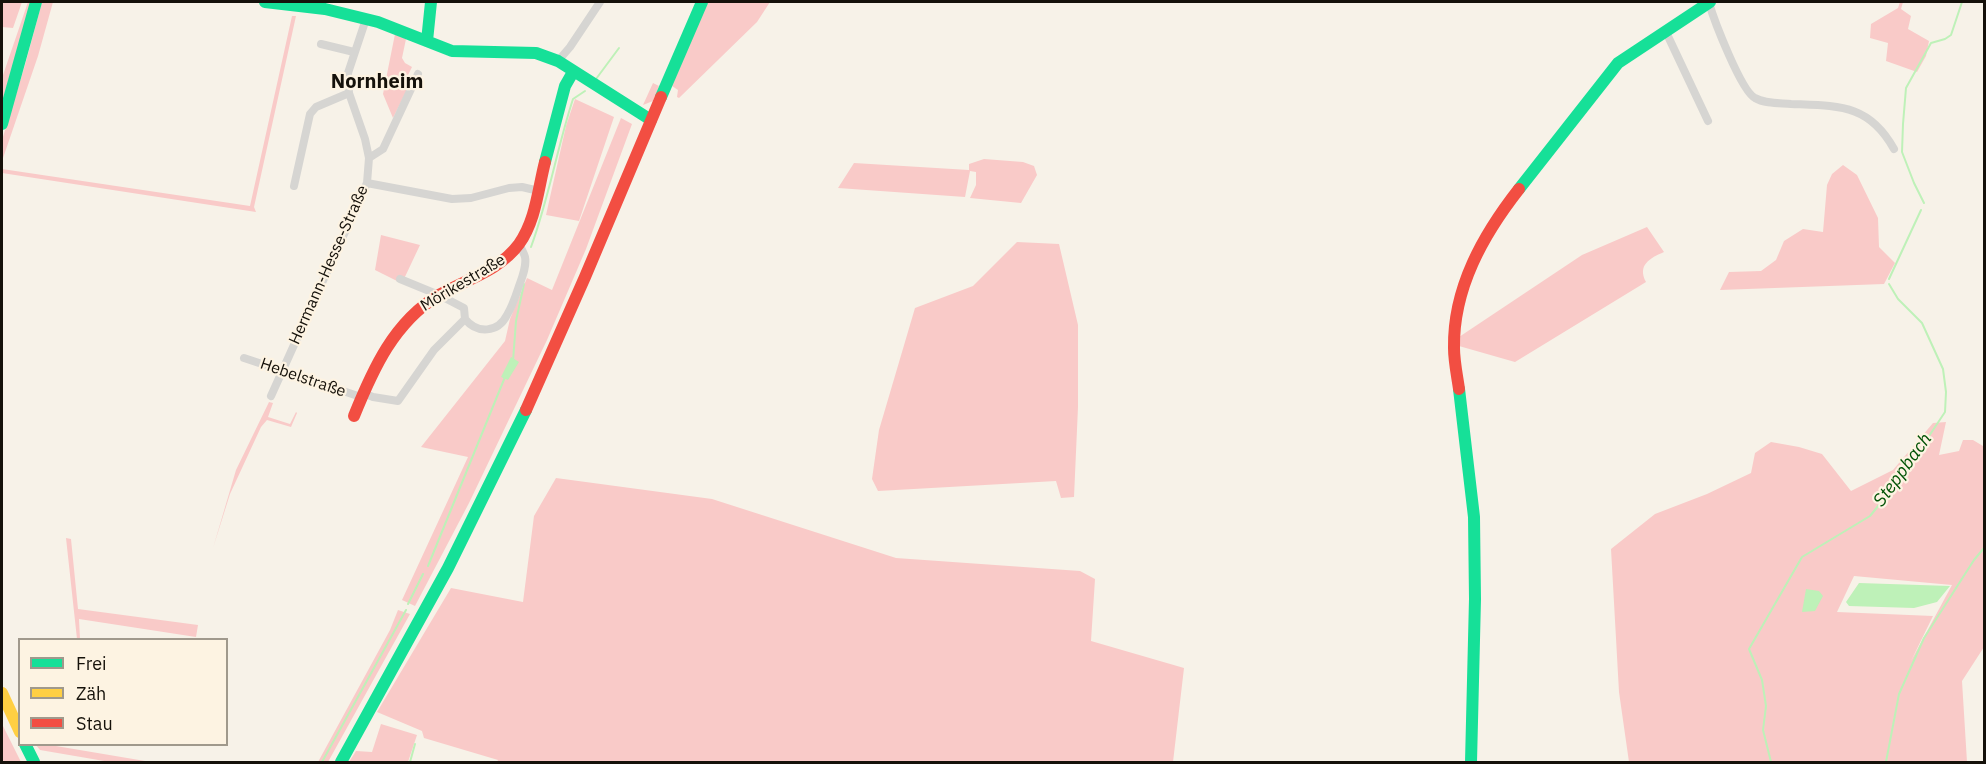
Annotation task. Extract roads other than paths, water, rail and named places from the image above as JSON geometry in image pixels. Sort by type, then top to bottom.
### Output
[{"type":"street","points":[[2,124],[36,2]]},
{"type":"street","points":[[266,2],[325,9],[366,19],[452,51],[538,53],[558,61],[651,120]]},
{"type":"street","points":[[427,41],[431,2]]},
{"type":"street","points":[[558,61],[600,2]]},
{"type":"street","points":[[341,762],[424,612],[507,451],[591,266],[702,2]]},
{"type":"street","points":[[1471,762],[1475,599],[1474,517],[1454,348],[1457,310],[1464,281],[1480,246],[1512,198],[1618,63],[1709,2],[1722,39],[1748,93],[1755,98],[1777,103],[1834,106],[1858,112],[1875,122],[1885,132],[1894,150]]},
{"type":"street","points":[[294,186],[310,114],[316,107],[349,93],[348,73],[366,19]]},
{"type":"street","points":[[1666,32],[1708,121]]},
{"type":"street","points":[[321,44],[354,52]]},
{"type":"street","name":"Mörikestraße","points":[[354,416],[381,355],[403,325],[422,305],[495,267],[519,244],[531,221],[564,86],[573,72]]},
{"type":"street","points":[[369,158],[383,148],[418,74]]},
{"type":"street","name":"Hermann-Hesse-Straße","points":[[271,396],[367,183],[369,158],[349,93]]},
{"type":"street","points":[[367,183],[452,199],[471,198],[509,188],[522,187],[539,191]]},
{"type":"street","points":[[400,279],[464,308],[465,320],[474,328],[485,330],[493,328],[506,318],[525,268],[525,258],[519,244]]},
{"type":"street","name":"Hebelstraße","points":[[244,358],[362,395],[398,401],[434,350],[465,320]]},
{"type":"street","points":[[2,693],[18,728]]},
{"type":"street","points":[[26,746],[34,762]]},
{"type":"waterway","name":"Steppbach","points":[[1924,203],[1902,152],[1906,88],[1931,43],[1951,35],[1962,2]]},
{"type":"waterway","points":[[596,79],[619,48]]},
{"type":"waterway","points":[[531,247],[573,99],[585,91]]},
{"type":"waterway","name":"Steppbach","points":[[1889,279],[1921,210]]},
{"type":"waterway","points":[[513,361],[516,321],[524,284]]},
{"type":"waterway","name":"Steppbach","points":[[1771,762],[1763,730],[1766,706],[1762,680],[1749,649],[1802,557],[1870,516],[1901,478],[1945,412],[1946,392],[1943,369],[1922,323],[1898,299],[1889,284]]},
{"type":"waterway","points":[[428,566],[505,377]]},
{"type":"waterway","points":[[1886,762],[1899,694],[1924,638],[1984,548]]},
{"type":"waterway","points":[[408,604],[423,574]]},
{"type":"waterway","points":[[322,762],[406,610]]},
{"type":"waterway","points":[[410,762],[415,744]]},
{"type":"district","name":"Nornheim","points":[[377,82]]}]
